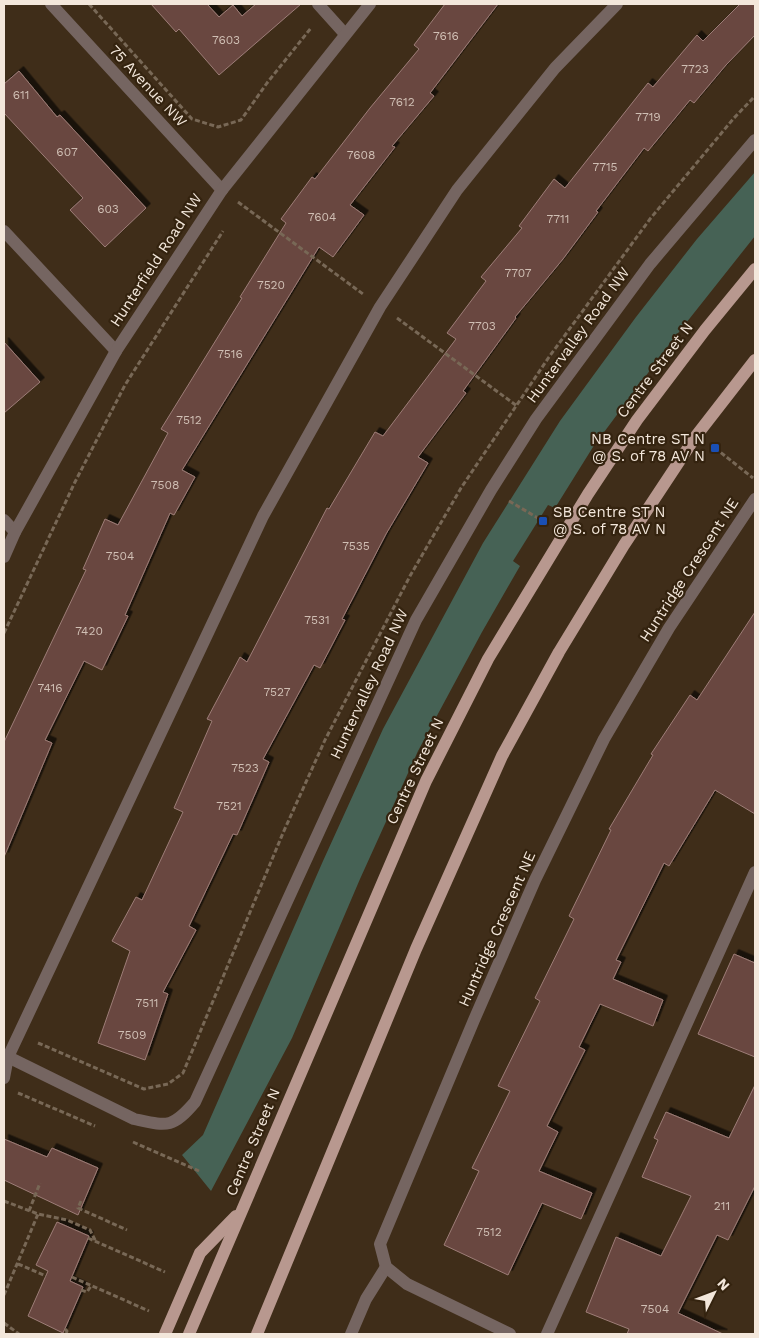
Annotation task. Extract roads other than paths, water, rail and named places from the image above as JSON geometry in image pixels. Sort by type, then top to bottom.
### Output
[{"type":"main road","name":"Centre Street N","points":[[189,1334],[426,780],[488,659],[588,494],[637,420],[705,330],[755,269]]},
{"type":"main road","points":[[257,1334],[412,958],[502,756],[558,652],[624,544],[696,436],[755,360]]},
{"type":"main road","points":[[165,1334],[200,1253],[241,1210]]},
{"type":"street","name":"75 Avenue NW","points":[[51,4],[222,190]]},
{"type":"street","name":"Hunterfield Road NW","points":[[4,557],[15,532],[116,351],[222,190],[370,4]]},
{"type":"street","points":[[4,1078],[6,1056],[263,516],[380,307],[464,183],[555,68],[617,4]]},
{"type":"street","points":[[322,7],[345,34]]},
{"type":"street","name":"Huntervalley Road NW","points":[[6,1056],[134,1119],[156,1124],[170,1123],[182,1118],[195,1102],[416,620],[491,490],[536,419],[650,264],[755,140]]},
{"type":"street","points":[[4,232],[116,351]]},
{"type":"street","name":"Huntridge Crescent NE","points":[[386,1267],[380,1244],[535,880],[604,739],[669,628],[755,499]]},
{"type":"street","points":[[4,520],[15,532]]},
{"type":"street","points":[[548,1334],[755,872]]},
{"type":"street","points":[[351,1334],[366,1299],[386,1267],[407,1284],[510,1334]]},
{"type":"place","name":"NB Centre ST N @ S. of 78 AV N","points":[[715,448]]},
{"type":"place","name":"SB Centre ST N @ S. of 78 AV N","points":[[543,521]]}]
